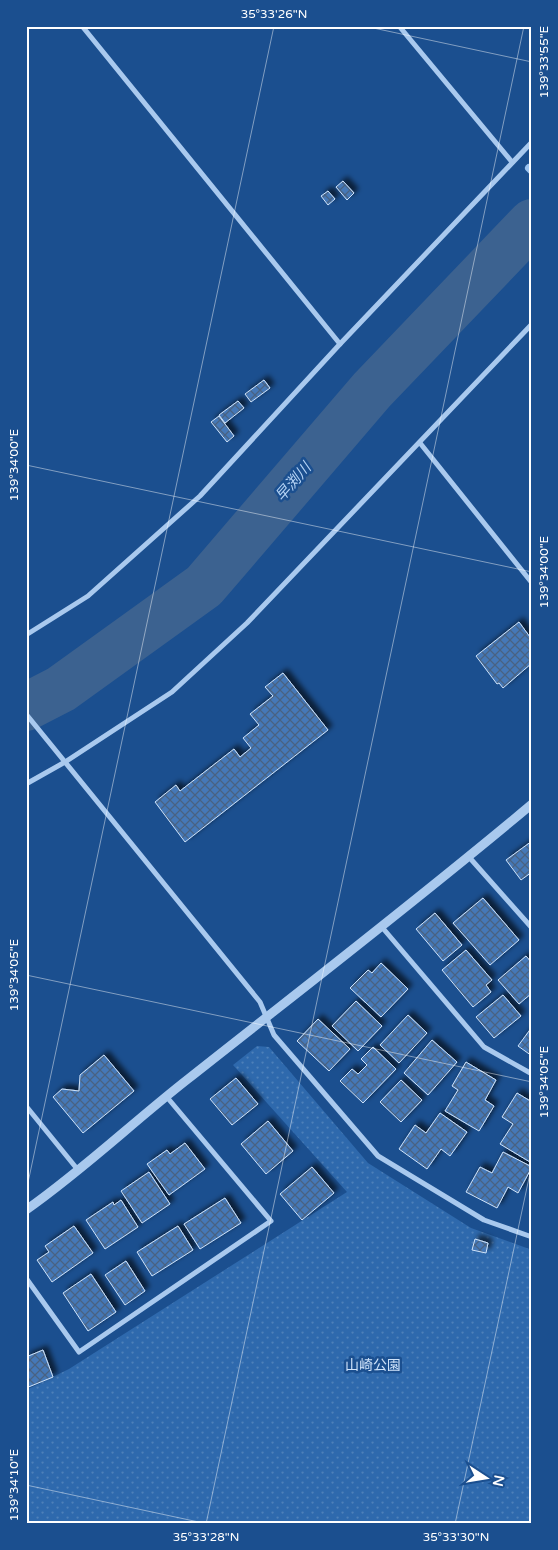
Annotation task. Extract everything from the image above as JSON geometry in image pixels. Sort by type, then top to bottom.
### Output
[{"type":"street","points":[[82,26],[340,344]]},
{"type":"street","points":[[399,26],[512,162]]},
{"type":"street","points":[[26,635],[88,596],[200,496],[340,344],[532,142]]},
{"type":"street","points":[[26,784],[64,762],[172,692],[247,624],[532,324]]},
{"type":"street","points":[[420,443],[532,583]]},
{"type":"street","points":[[26,714],[260,1002],[274,1035],[378,1156],[484,1220],[532,1237]]},
{"type":"street","points":[[26,1210],[78,1170],[166,1096],[469,857],[532,804]]},
{"type":"street","points":[[469,857],[532,928]]},
{"type":"street","points":[[381,926],[484,1047],[532,1074]]},
{"type":"street","points":[[26,1278],[79,1352],[271,1222],[166,1096]]},
{"type":"street","points":[[26,1106],[78,1170]]},
{"type":"green space","name":"山崎公園","points":[[257,1046],[269,1047],[368,1163],[471,1228],[532,1250],[532,1524],[26,1524],[26,1390],[69,1369],[347,1192],[233,1065]]},
{"type":"building","points":[[343,181],[354,193],[347,200],[336,187]]},
{"type":"building","points":[[328,191],[335,199],[328,205],[321,196]]},
{"type":"building","points":[[264,380],[270,388],[251,402],[245,394]]},
{"type":"building","points":[[238,401],[244,408],[225,423],[219,415]]},
{"type":"building","points":[[219,416],[234,436],[227,442],[211,422]]},
{"type":"building","points":[[519,622],[530,637],[532,636],[532,663],[503,688],[499,683],[497,684],[476,656]]},
{"type":"building","points":[[283,673],[328,730],[185,842],[155,802],[176,785],[180,791],[234,749],[240,757],[251,748],[243,738],[259,725],[250,714],[273,696],[265,687]]},
{"type":"building","points":[[532,841],[532,872],[521,880],[506,860]]},
{"type":"building","points":[[483,898],[519,940],[490,965],[453,923]]},
{"type":"building","points":[[435,913],[462,945],[443,961],[416,929]]},
{"type":"building","points":[[466,950],[492,980],[486,985],[491,992],[473,1007],[442,970]]},
{"type":"building","points":[[526,956],[532,963],[532,993],[519,1004],[498,980]]},
{"type":"building","points":[[381,963],[408,989],[381,1017],[350,988],[368,970],[372,973]]},
{"type":"building","points":[[503,995],[521,1016],[494,1038],[476,1017]]},
{"type":"building","points":[[356,1001],[382,1026],[358,1051],[332,1026]]},
{"type":"building","points":[[408,1015],[427,1033],[399,1063],[380,1045]]},
{"type":"building","points":[[318,1019],[350,1049],[329,1071],[297,1041]]},
{"type":"building","points":[[532,1027],[532,1056],[518,1046]]},
{"type":"building","points":[[432,1040],[457,1062],[428,1095],[404,1073]]},
{"type":"building","points":[[373,1047],[396,1069],[363,1103],[340,1081],[352,1069],[358,1074],[367,1065],[361,1059]]},
{"type":"building","points":[[104,1055],[134,1091],[83,1133],[53,1097],[62,1089],[79,1091],[80,1075]]},
{"type":"building","points":[[466,1062],[496,1080],[485,1100],[494,1106],[479,1131],[445,1111],[458,1090],[452,1086]]},
{"type":"building","points":[[236,1078],[258,1104],[232,1125],[210,1099]]},
{"type":"building","points":[[401,1080],[422,1100],[401,1122],[380,1102]]},
{"type":"building","points":[[517,1093],[532,1102],[532,1160],[530,1162],[500,1144],[513,1124],[502,1117]]},
{"type":"building","points":[[440,1113],[467,1132],[450,1156],[441,1149],[427,1169],[399,1149],[415,1125],[426,1133]]},
{"type":"building","points":[[268,1121],[293,1151],[266,1174],[241,1144]]},
{"type":"building","points":[[185,1143],[205,1169],[169,1195],[147,1164],[167,1150],[170,1154]]},
{"type":"building","points":[[503,1152],[532,1167],[518,1193],[508,1187],[497,1208],[466,1192],[480,1167],[492,1173]]},
{"type":"building","points":[[312,1167],[334,1193],[302,1220],[280,1194]]},
{"type":"building","points":[[149,1172],[170,1204],[142,1223],[121,1191]]},
{"type":"building","points":[[225,1198],[241,1223],[200,1249],[184,1224]]},
{"type":"building","points":[[121,1200],[138,1227],[105,1249],[86,1220],[113,1202],[114,1205]]},
{"type":"building","points":[[74,1226],[93,1253],[52,1282],[37,1260],[49,1252],[45,1246]]},
{"type":"building","points":[[178,1226],[193,1250],[152,1276],[137,1252]]},
{"type":"building","points":[[475,1239],[488,1243],[486,1253],[472,1250]]},
{"type":"building","points":[[126,1261],[145,1291],[125,1305],[105,1275]]},
{"type":"building","points":[[91,1274],[116,1312],[88,1331],[63,1293]]},
{"type":"building","points":[[43,1350],[53,1377],[26,1388],[26,1357]]},
{"type":"waterway","points":[[529,168],[532,171]]},
{"type":"waterway","name":"早渕川","points":[[26,707],[61,689],[204,586],[372,390],[532,223]]}]
